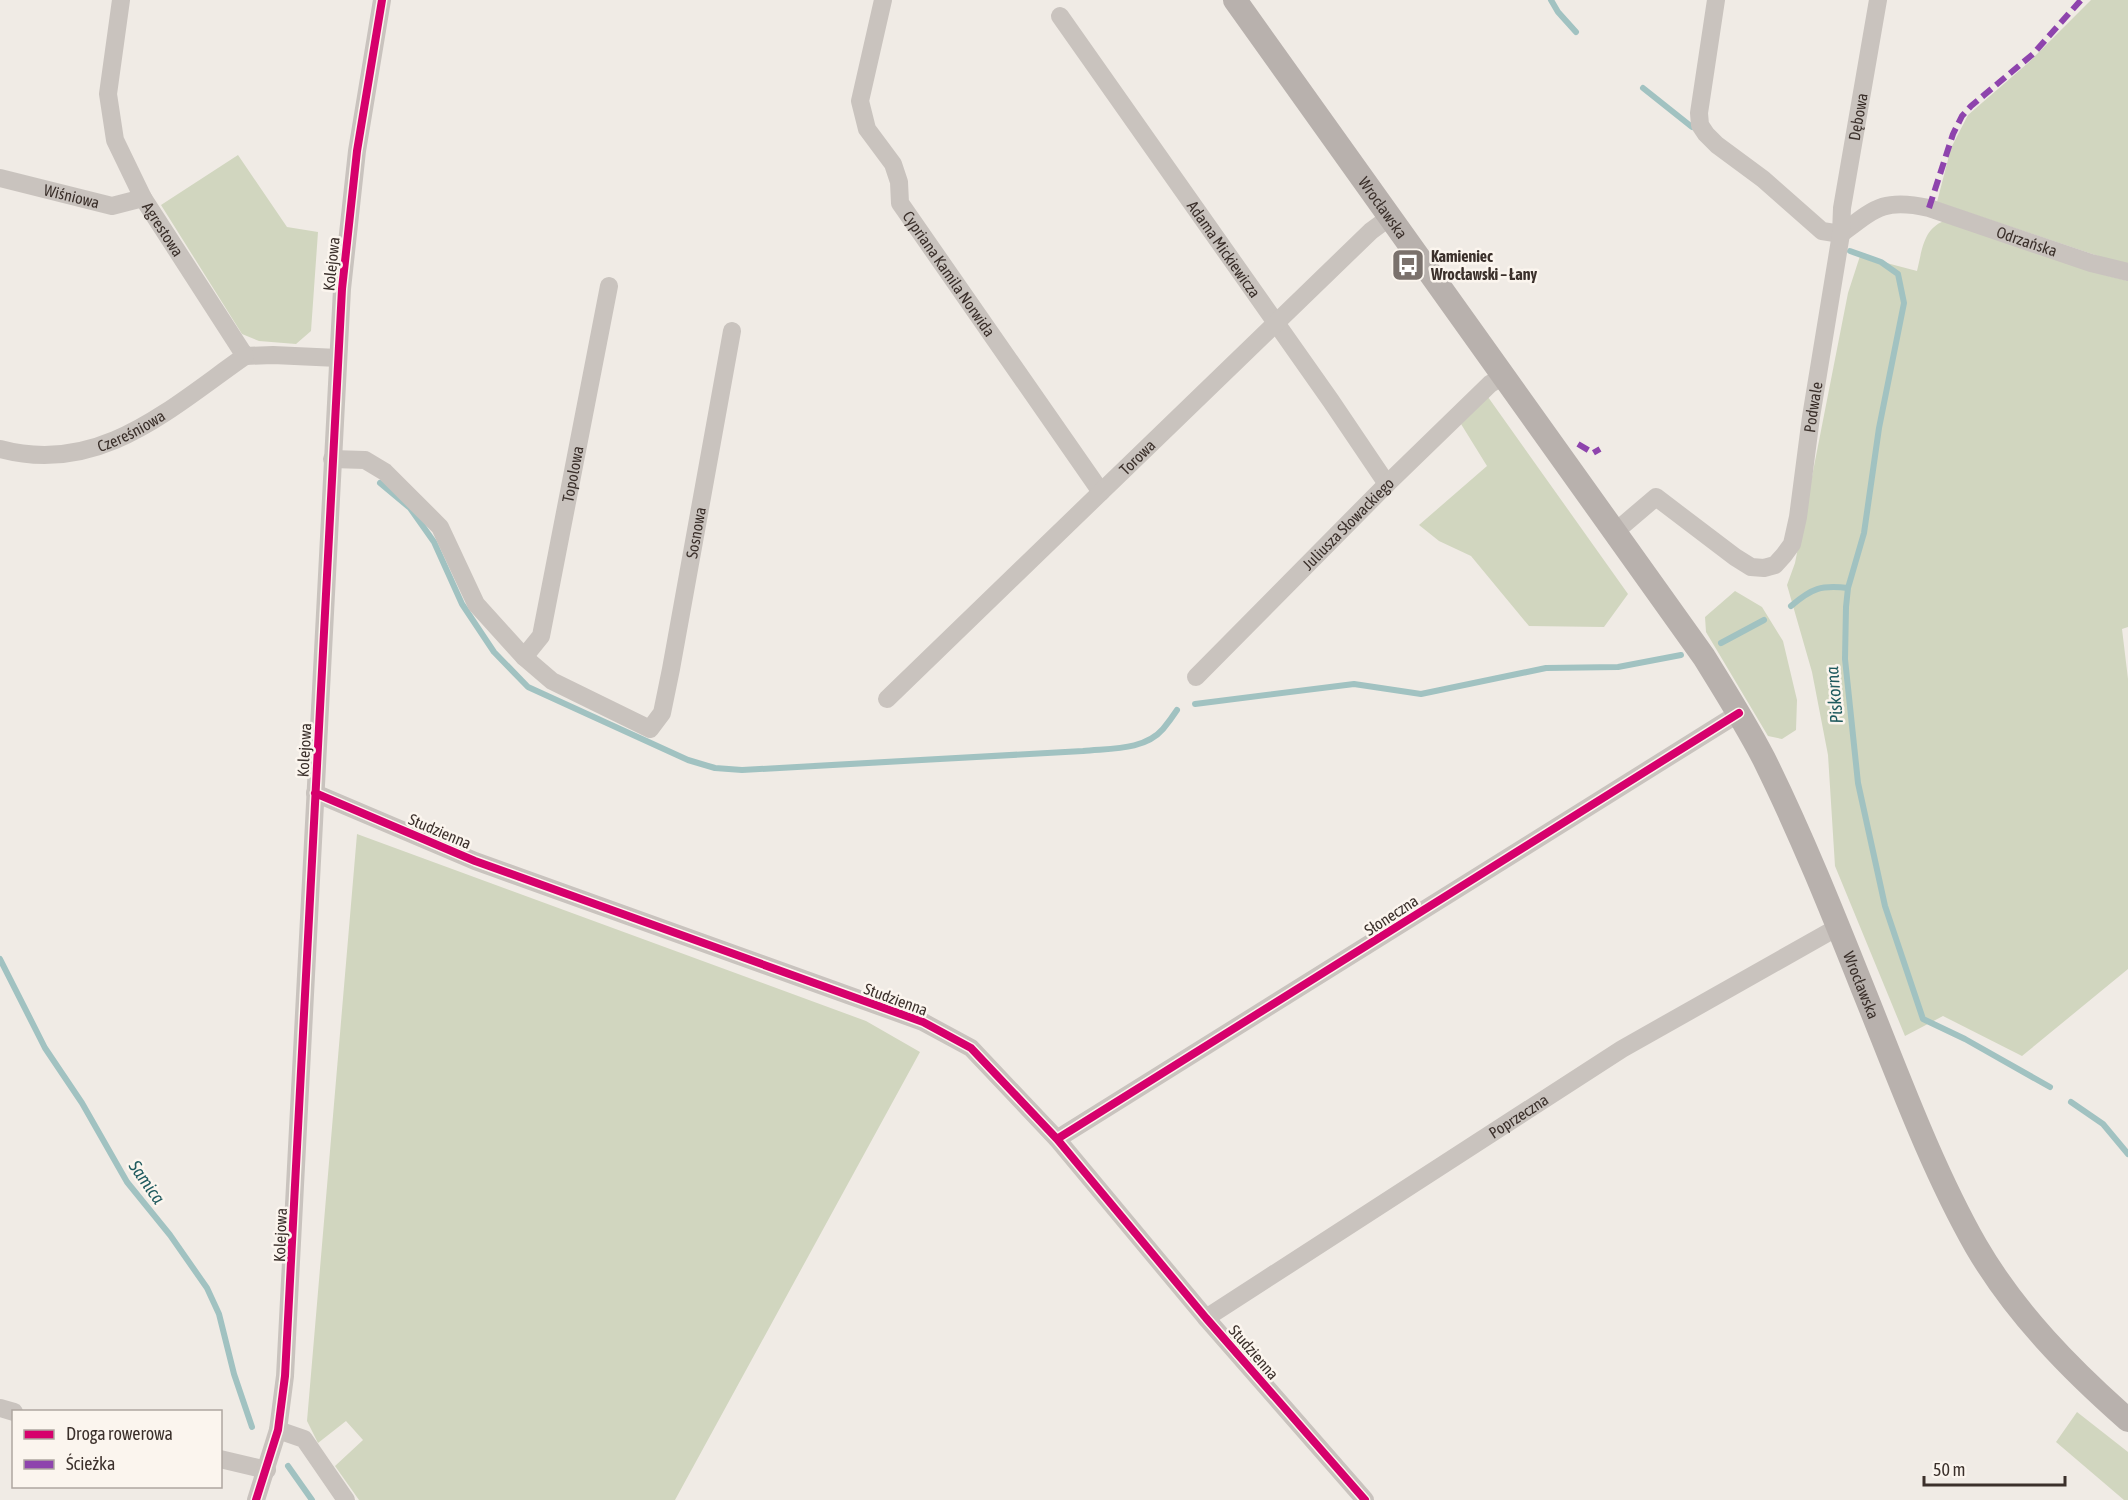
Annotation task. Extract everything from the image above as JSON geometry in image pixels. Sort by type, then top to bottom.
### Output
[{"type":"main road","name":"Wrocławska","points":[[1235,0],[1704,657],[1739,713],[1778,790],[1838,927],[1899,1079],[1952,1200],[1977,1247],[2024,1316],[2062,1359],[2128,1420]]},
{"type":"street","name":"Agrestowa","points":[[121,0],[108,94],[115,140],[143,198],[245,356]]},
{"type":"street","name":"Kolejowa","points":[[256,1500],[278,1430],[285,1376],[342,289],[357,151],[382,0]]},
{"type":"street","name":"Cypriana Kamila Norwida","points":[[883,0],[860,101],[867,129],[893,164],[899,182],[900,203],[1101,492]]},
{"type":"street","points":[[1716,0],[1699,113],[1701,125],[1717,145],[1763,179],[1822,231],[1841,234]]},
{"type":"street","name":"Dębowa","points":[[1841,234],[1842,208],[1878,0]]},
{"type":"street","name":"Adama Mickiewicza","points":[[1060,16],[1387,484]]},
{"type":"street","name":"Wiśniowa","points":[[0,178],[112,206],[143,198]]},
{"type":"street","name":"Odrzańska","points":[[1841,234],[1869,212],[1891,204],[1912,204],[2091,263],[2128,272]]},
{"type":"street","name":"Torowa","points":[[886,699],[1371,231],[1390,217]]},
{"type":"street","name":"Podwale","points":[[1615,532],[1656,497],[1751,567],[1764,568],[1774,565],[1792,544],[1841,234]]},
{"type":"street","name":"Topolowa","points":[[524,657],[541,636],[609,286]]},
{"type":"street","name":"Sosnowa","points":[[524,657],[552,681],[650,729],[662,713],[732,331]]},
{"type":"street","points":[[245,356],[338,358]]},
{"type":"street","name":"Czereśniowa","points":[[0,449],[19,454],[48,455],[84,452],[116,441],[143,427],[245,356]]},
{"type":"street","name":"Juliusza Słowackiego","points":[[1196,677],[1387,484],[1490,384],[1503,376]]},
{"type":"street","points":[[332,459],[365,460],[385,472],[440,526],[476,604],[524,657]]},
{"type":"street","name":"Słoneczna","points":[[1057,1139],[1739,713]]},
{"type":"street","name":"Studzienna","points":[[315,793],[475,861],[923,1022],[971,1048],[1057,1139],[1206,1318],[1365,1500]]},
{"type":"street","name":"Poprzeczna","points":[[1206,1318],[1622,1049],[1838,927]]},
{"type":"street","points":[[278,1430],[304,1439],[346,1500]]},
{"type":"street","points":[[222,1459],[267,1470]]},
{"type":"green space","points":[[2091,0],[2128,0],[2128,266],[1937,202],[1951,148],[1968,115],[2028,63]]},
{"type":"green space","points":[[238,155],[287,227],[318,232],[311,331],[296,344],[259,341],[242,334],[161,205]]},
{"type":"green space","points":[[1944,221],[2128,281],[2128,627],[2122,629],[2128,679],[2128,969],[2022,1056],[1943,1016],[1905,1036],[1835,866],[1828,755],[1812,672],[1787,585],[1795,563],[1848,293],[1860,256],[1917,271],[1924,241],[1932,229]]},
{"type":"green space","points":[[1488,397],[1628,594],[1604,627],[1529,626],[1471,556],[1439,541],[1419,525],[1487,466],[1461,424]]},
{"type":"green space","points":[[1735,591],[1762,607],[1783,641],[1797,700],[1796,730],[1782,739],[1768,736],[1706,632],[1705,617]]},
{"type":"green space","points":[[357,834],[866,1021],[920,1052],[675,1500],[359,1500],[335,1466],[363,1440],[346,1421],[318,1443],[307,1421]]},
{"type":"green space","points":[[2077,1412],[2128,1452],[2128,1500],[2124,1500],[2056,1442]]},
{"type":"waterway","name":"Piskorna","points":[[1551,0],[1558,12],[1576,32]]},
{"type":"waterway","name":"Piskorna","points":[[1643,88],[1692,127]]},
{"type":"waterway","name":"Piskorna","points":[[1850,251],[1881,262],[1898,274],[1904,303],[1879,428],[1864,533],[1848,588],[1846,607],[1845,659],[1858,783],[1885,906],[1923,1019],[1965,1039],[2050,1087]]},
{"type":"waterway","points":[[380,483],[410,508],[434,542],[462,604],[494,652],[528,687],[688,760],[715,768],[742,770],[1115,749],[1136,745],[1155,736],[1177,710]]},
{"type":"waterway","points":[[1791,606],[1817,589],[1848,588]]},
{"type":"waterway","points":[[1721,643],[1764,620]]},
{"type":"waterway","points":[[1195,704],[1354,684],[1421,694],[1546,668],[1618,667],[1681,655]]},
{"type":"waterway","name":"Samica","points":[[0,959],[45,1048],[82,1103],[127,1182],[170,1235],[207,1288],[219,1314],[234,1374],[252,1427]]},
{"type":"waterway","name":"Piskorna","points":[[2071,1102],[2103,1124],[2128,1154]]},
{"type":"waterway","name":"Samica","points":[[288,1466],[312,1500]]},
{"type":"marked path","points":[[1929,208],[1953,134],[1962,116],[2033,54],[2081,0]]},
{"type":"marked path","points":[[1578,444],[1593,453],[1600,449]]},
{"type":"cycle path","points":[[256,1500],[278,1430],[285,1376],[342,289],[357,151],[382,0]]},
{"type":"cycle path","points":[[1057,1139],[1739,713]]},
{"type":"cycle path","points":[[315,793],[475,861],[923,1022],[971,1048],[1057,1139],[1206,1318],[1365,1500]]},
{"type":"place","name":"Kamieniec Wrocławski – Łany","points":[[1408,265]]}]
